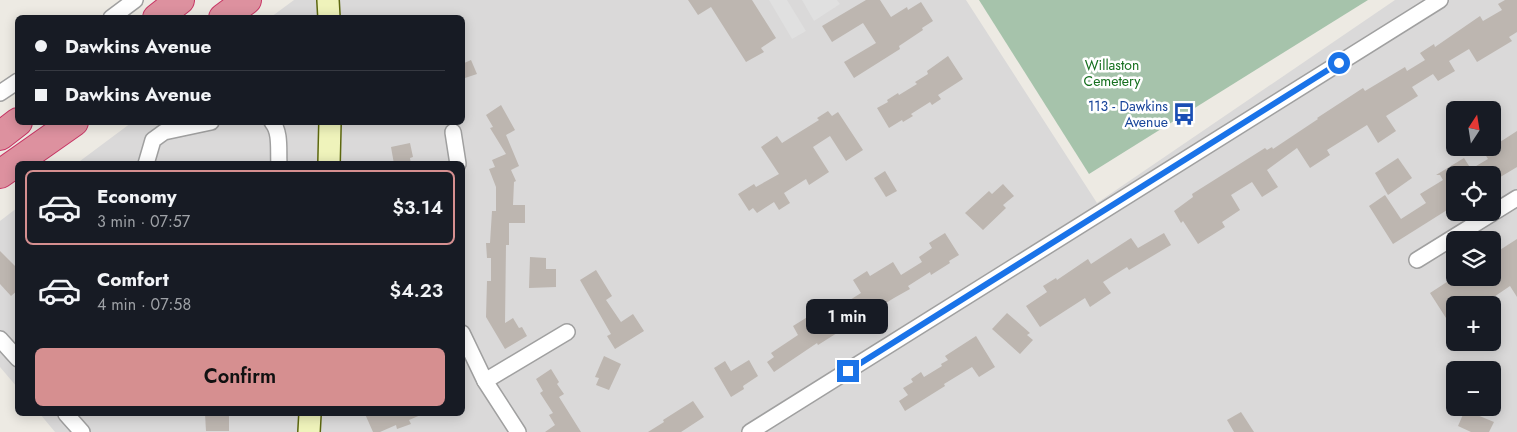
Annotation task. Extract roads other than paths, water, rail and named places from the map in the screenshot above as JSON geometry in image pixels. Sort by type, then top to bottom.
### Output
[{"type":"highway","points":[[161,15],[180,0]]},
{"type":"highway","points":[[227,15],[247,0]]},
{"type":"highway","points":[[0,136],[15,124]]},
{"type":"highway","points":[[18,161],[70,125]]},
{"type":"highway","points":[[0,174],[15,163]]},
{"type":"main road","points":[[328,0],[329,15]]},
{"type":"main road","points":[[329,161],[330,125]]},
{"type":"main road","points":[[309,432],[310,416]]},
{"type":"street","points":[[115,15],[135,0]]},
{"type":"street","points":[[750,432],[1440,0]]},
{"type":"street","points":[[0,93],[15,83]]},
{"type":"street","points":[[147,161],[153,140],[164,132],[196,125]]},
{"type":"street","points":[[274,125],[278,135],[279,161]]},
{"type":"street","points":[[453,132],[458,161]]},
{"type":"street","points":[[1417,260],[1517,198]]},
{"type":"street","points":[[485,381],[567,332]]},
{"type":"street","points":[[465,338],[485,381],[518,432]]},
{"type":"street","points":[[0,339],[15,356]]},
{"type":"street","points":[[68,416],[82,432]]},
{"type":"place","name":"113 - Dawkins Avenue","points":[[1184,114]]},
{"type":"park label","name":"Willaston Cemetery","points":[[1112,74]]}]
